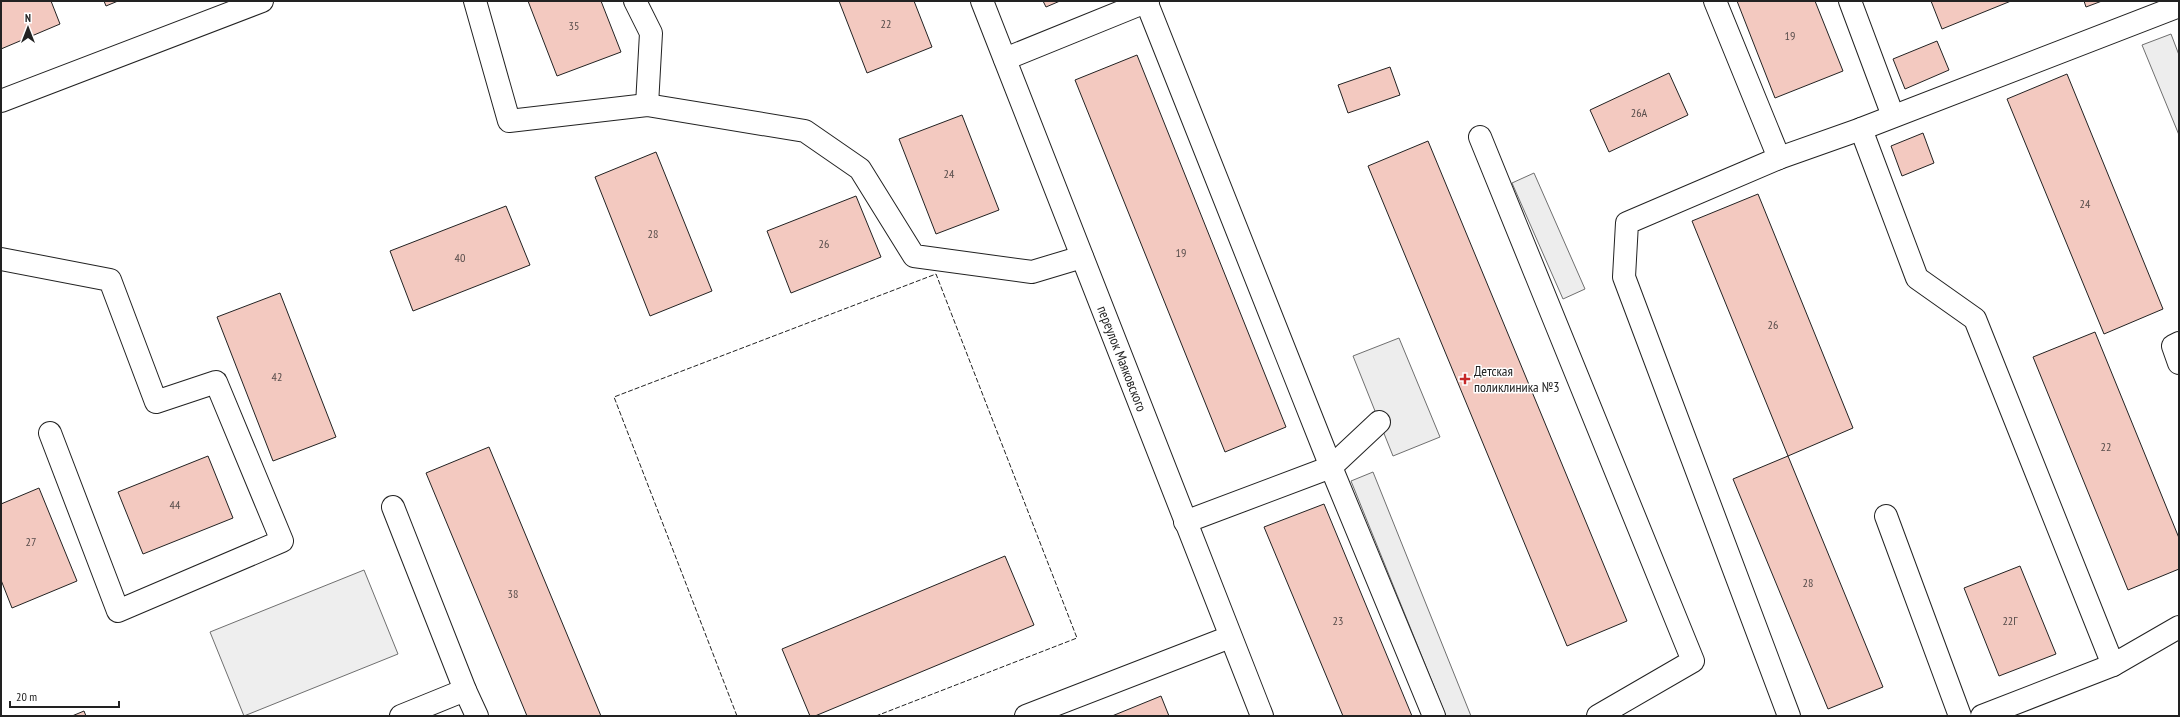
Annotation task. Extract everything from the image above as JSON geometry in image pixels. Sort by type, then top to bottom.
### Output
[{"type":"street","points":[[1,102],[262,1]]},
{"type":"street","points":[[475,1],[509,121],[647,105],[805,131],[860,169],[914,256],[1032,272],[1082,257]]},
{"type":"street","points":[[635,1],[651,33],[647,105]]},
{"type":"street","name":"переулок Маяковского","points":[[982,1],[1262,716]]},
{"type":"street","points":[[1005,59],[1147,1],[1331,467],[1434,716]]},
{"type":"street","points":[[1715,1],[1779,158]]},
{"type":"street","points":[[1850,1],[1893,116]]},
{"type":"street","points":[[1789,716],[1624,277],[1627,223],[1779,158],[1861,129],[2179,6]]},
{"type":"street","points":[[1861,129],[1917,278],[1975,319],[2113,665]]},
{"type":"street","points":[[1480,137],[1693,661],[1598,716]]},
{"type":"street","points":[[1,259],[110,280],[156,402],[216,382],[282,541],[118,611],[50,433]]},
{"type":"street","points":[[2179,343],[2173,346],[2179,363]]},
{"type":"street","points":[[1185,522],[1331,467],[1379,422]]},
{"type":"street","points":[[393,507],[465,690],[477,716]]},
{"type":"street","points":[[1886,516],[1960,716]]},
{"type":"street","points":[[1982,716],[2113,665],[2179,627]]},
{"type":"street","points":[[1026,716],[1230,637]]},
{"type":"street","points":[[401,716],[465,690]]},
{"type":"shaded area","points":[[2171,34],[2179,55],[2179,135],[2142,45]]},
{"type":"shaded area","points":[[1534,173],[1585,289],[1563,299],[1512,183]]},
{"type":"shaded area","points":[[1399,338],[1440,437],[1393,456],[1353,356]]},
{"type":"shaded area","points":[[1373,472],[1471,716],[1446,716],[1351,481]]},
{"type":"shaded area","points":[[364,570],[398,654],[244,716],[210,632]]},
{"type":"building","points":[[1,1],[51,1],[60,24],[1,49]]},
{"type":"building","points":[[104,1],[118,1],[106,6]]},
{"type":"building","points":[[528,1],[601,1],[621,52],[557,76]]},
{"type":"building","points":[[839,1],[914,1],[932,47],[867,73]]},
{"type":"building","points":[[1043,1],[1060,1],[1046,7]]},
{"type":"building","points":[[1737,1],[1815,1],[1843,71],[1775,98]]},
{"type":"building","points":[[1931,1],[2011,1],[1942,29]]},
{"type":"building","points":[[2084,1],[2102,1],[2086,7]]},
{"type":"building","points":[[1937,41],[1949,70],[1905,89],[1893,59]]},
{"type":"building","points":[[1137,55],[1286,427],[1225,452],[1075,80]]},
{"type":"building","points":[[1390,67],[1400,95],[1348,113],[1338,85]]},
{"type":"building","points":[[1669,73],[1688,115],[1609,152],[1590,110]]},
{"type":"building","points":[[2067,74],[2163,309],[2104,334],[2007,99]]},
{"type":"building","points":[[962,115],[999,210],[936,234],[899,139]]},
{"type":"building","points":[[1923,133],[1934,163],[1902,176],[1891,146]]},
{"type":"building","points":[[1428,141],[1627,621],[1567,646],[1368,166]]},
{"type":"building","points":[[656,152],[712,291],[650,316],[595,177]]},
{"type":"building","points":[[1758,194],[1853,428],[1788,456],[1692,221]]},
{"type":"building","points":[[856,196],[881,257],[791,293],[767,231]]},
{"type":"building","points":[[506,206],[530,265],[413,311],[390,251]]},
{"type":"building","points":[[280,293],[336,437],[273,461],[217,317]]},
{"type":"building","points":[[2095,332],[2179,538],[2179,569],[2128,590],[2033,357]]},
{"type":"building","points":[[489,447],[601,716],[527,716],[426,473]]},
{"type":"building","points":[[208,456],[233,518],[143,554],[118,492]]},
{"type":"building","points":[[1788,456],[1883,687],[1828,709],[1733,479]]},
{"type":"building","points":[[39,488],[77,581],[12,608],[1,580],[1,504]]},
{"type":"building","points":[[1324,504],[1412,716],[1343,716],[1264,527]]},
{"type":"building","points":[[1005,556],[1034,625],[815,716],[810,716],[782,649]]},
{"type":"building","points":[[2020,566],[2056,654],[1999,676],[1964,588]]},
{"type":"building","points":[[1161,696],[1169,716],[1112,716]]},
{"type":"building","points":[[84,711],[86,716],[72,716]]},
{"type":"fence","points":[[737,716],[614,397],[936,274],[1077,638],[876,716]]},
{"type":"place","name":"Детская поликлиника №3","points":[[1465,379]]}]
